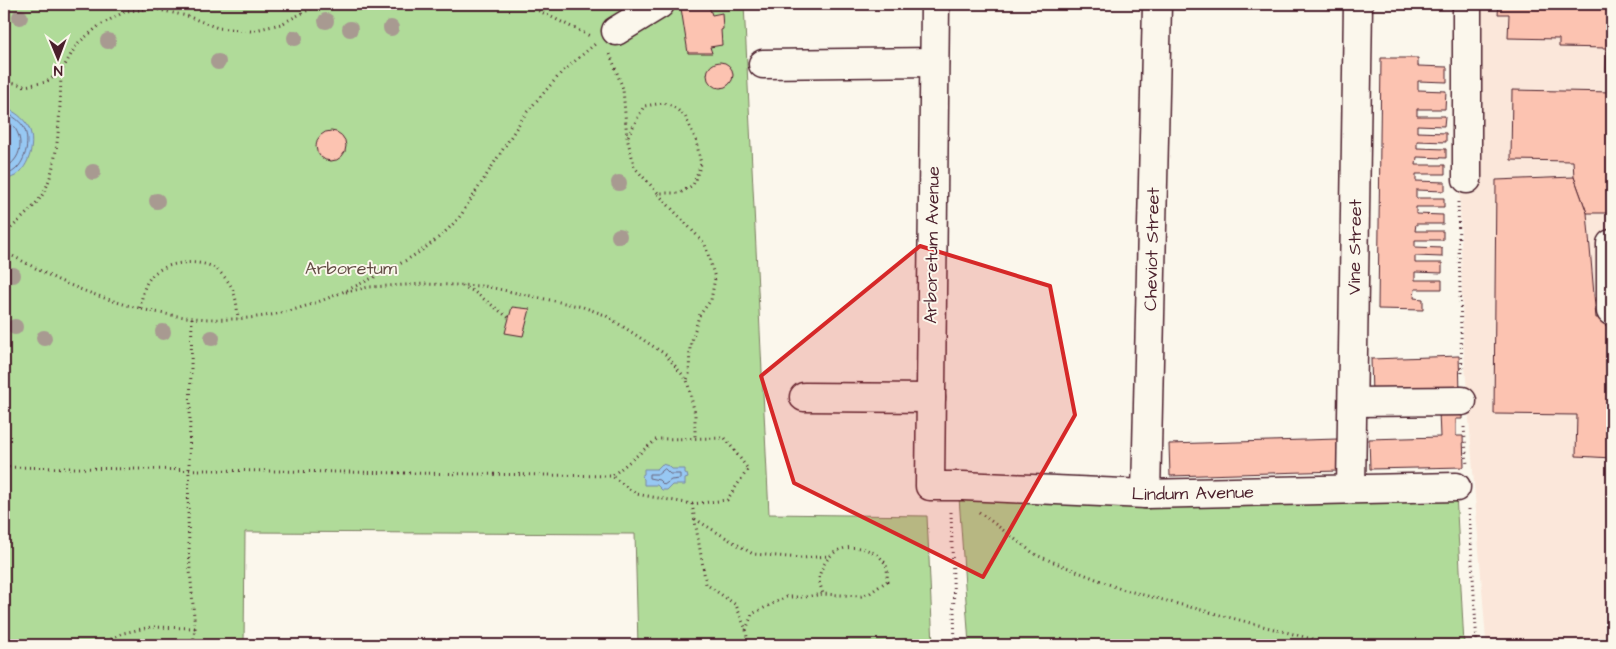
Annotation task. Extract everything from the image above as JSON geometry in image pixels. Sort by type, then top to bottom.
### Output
[{"type":"street","points":[[608,36],[660,4]]},
{"type":"street","name":"Arboretum Avenue","points":[[935,4],[931,398],[947,486]]},
{"type":"street","name":"Cheviot Street","points":[[1146,494],[1157,4]]},
{"type":"street","name":"Vine Street","points":[[1351,489],[1358,4]]},
{"type":"street","points":[[1467,179],[1468,4]]},
{"type":"street","points":[[763,64],[934,62]]},
{"type":"street","points":[[1609,311],[1611,244]]},
{"type":"street","points":[[804,397],[931,398]]},
{"type":"street","points":[[1353,402],[1462,401]]},
{"type":"street","name":"Lindum Avenue","points":[[947,486],[1146,494],[1464,487]]},
{"type":"path","points":[[4,80],[25,86],[46,82],[61,72],[77,44],[100,24],[126,12],[154,9],[187,16],[218,28],[251,31],[281,24],[320,4]]},
{"type":"path","points":[[525,4],[608,36]]},
{"type":"path","points":[[608,36],[611,55],[623,89],[626,138],[635,168],[704,244],[715,278],[712,300],[699,316],[690,347],[686,380]]},
{"type":"path","points":[[338,294],[414,256],[449,230],[461,215],[526,113],[561,74],[590,47],[608,36]]},
{"type":"path","points":[[4,236],[42,196],[49,182],[56,149],[61,72]]},
{"type":"path","points":[[626,138],[644,106],[664,103],[675,108],[685,116],[696,140],[701,164],[693,185],[680,193],[658,193]]},
{"type":"path","points":[[4,252],[66,283],[98,295],[140,308],[192,318],[238,319],[282,312],[338,294],[369,287],[459,284],[518,292],[583,307],[605,315],[665,354],[686,380],[695,414],[695,438]]},
{"type":"path","points":[[140,308],[144,290],[150,278],[164,267],[179,263],[197,263],[214,268],[226,279],[235,294],[238,319]]},
{"type":"path","points":[[459,284],[473,291],[509,318]]},
{"type":"path","points":[[192,318],[188,470],[189,549],[196,628],[193,645]]},
{"type":"path","points":[[1462,401],[1464,487],[1477,645]]},
{"type":"path","points":[[4,467],[612,476],[636,494],[692,504],[727,500],[748,469],[726,438],[657,438],[612,476]]},
{"type":"path","points":[[947,486],[955,645]]},
{"type":"path","points":[[947,486],[980,514],[1036,555],[1121,589],[1335,645]]},
{"type":"path","points":[[692,504],[706,584],[736,605],[746,630],[748,645]]},
{"type":"path","points":[[695,519],[753,554],[801,558],[829,556],[842,549],[863,548],[878,556],[887,567],[887,581],[870,593],[861,596],[823,594],[805,597],[786,597],[752,614],[746,630]]},
{"type":"path","points":[[823,594],[819,580],[821,570],[829,556]]},
{"type":"path","points":[[92,645],[107,641],[123,633],[151,627],[196,628]]},
{"type":"highlighted area","points":[[920,246],[1050,286],[1075,415],[983,577],[794,483],[761,376]]},
{"type":"shaded area","points":[[1456,4],[1612,4],[1612,644],[1486,641],[1463,340]]},
{"type":"green space","name":"Arboretum","points":[[4,4],[744,4],[769,514],[927,516],[933,645],[638,645],[635,534],[245,532],[244,645],[4,645]]},
{"type":"green space","points":[[1456,493],[1464,645],[969,645],[959,497]]},
{"type":"water","points":[[4,107],[26,123],[32,142],[29,157],[23,169],[15,176],[4,180]]},
{"type":"water","points":[[662,464],[672,469],[685,469],[688,478],[685,479],[685,485],[672,485],[667,490],[662,490],[657,485],[644,485],[644,479],[641,476],[644,474],[644,469],[657,469]]},
{"type":"building","points":[[708,4],[712,15],[722,13],[722,45],[710,47],[712,53],[688,53],[681,8]]},
{"type":"building","points":[[1499,4],[1612,4],[1612,71],[1606,71],[1607,48],[1559,47],[1559,39],[1508,38],[1509,14],[1498,14]]},
{"type":"building","points":[[1381,58],[1418,58],[1418,66],[1447,67],[1447,82],[1418,81],[1418,90],[1446,91],[1445,109],[1417,109],[1417,116],[1445,116],[1444,126],[1417,125],[1417,132],[1446,133],[1446,142],[1417,141],[1417,148],[1446,149],[1446,158],[1417,157],[1416,165],[1445,165],[1445,174],[1416,174],[1416,181],[1445,182],[1445,191],[1416,190],[1416,198],[1444,198],[1444,207],[1416,207],[1416,214],[1443,215],[1443,224],[1416,224],[1415,231],[1443,231],[1443,240],[1415,240],[1415,247],[1442,248],[1442,257],[1415,256],[1415,263],[1442,263],[1442,273],[1415,272],[1415,280],[1442,280],[1442,289],[1415,289],[1414,298],[1423,299],[1423,310],[1378,309]]},
{"type":"building","points":[[720,62],[729,66],[733,75],[729,84],[720,88],[711,84],[707,75],[711,66]]},
{"type":"building","points":[[1512,90],[1612,92],[1612,213],[1587,213],[1574,177],[1573,161],[1511,160]]},
{"type":"building","points":[[331,131],[342,135],[346,146],[342,157],[331,161],[320,157],[316,146],[320,135]]},
{"type":"building","points":[[1574,177],[1587,213],[1596,318],[1612,317],[1612,458],[1576,456],[1577,415],[1494,414],[1496,180]]},
{"type":"building","points":[[512,307],[530,309],[523,336],[505,333]]},
{"type":"building","points":[[1459,356],[1460,392],[1453,393],[1453,387],[1434,387],[1434,393],[1424,393],[1424,388],[1408,388],[1372,395],[1371,359]]},
{"type":"building","points":[[1439,411],[1462,411],[1462,419],[1456,419],[1456,436],[1463,436],[1464,467],[1370,469],[1369,439],[1440,437]]},
{"type":"building","points":[[1338,439],[1338,471],[1170,476],[1169,444]]}]
